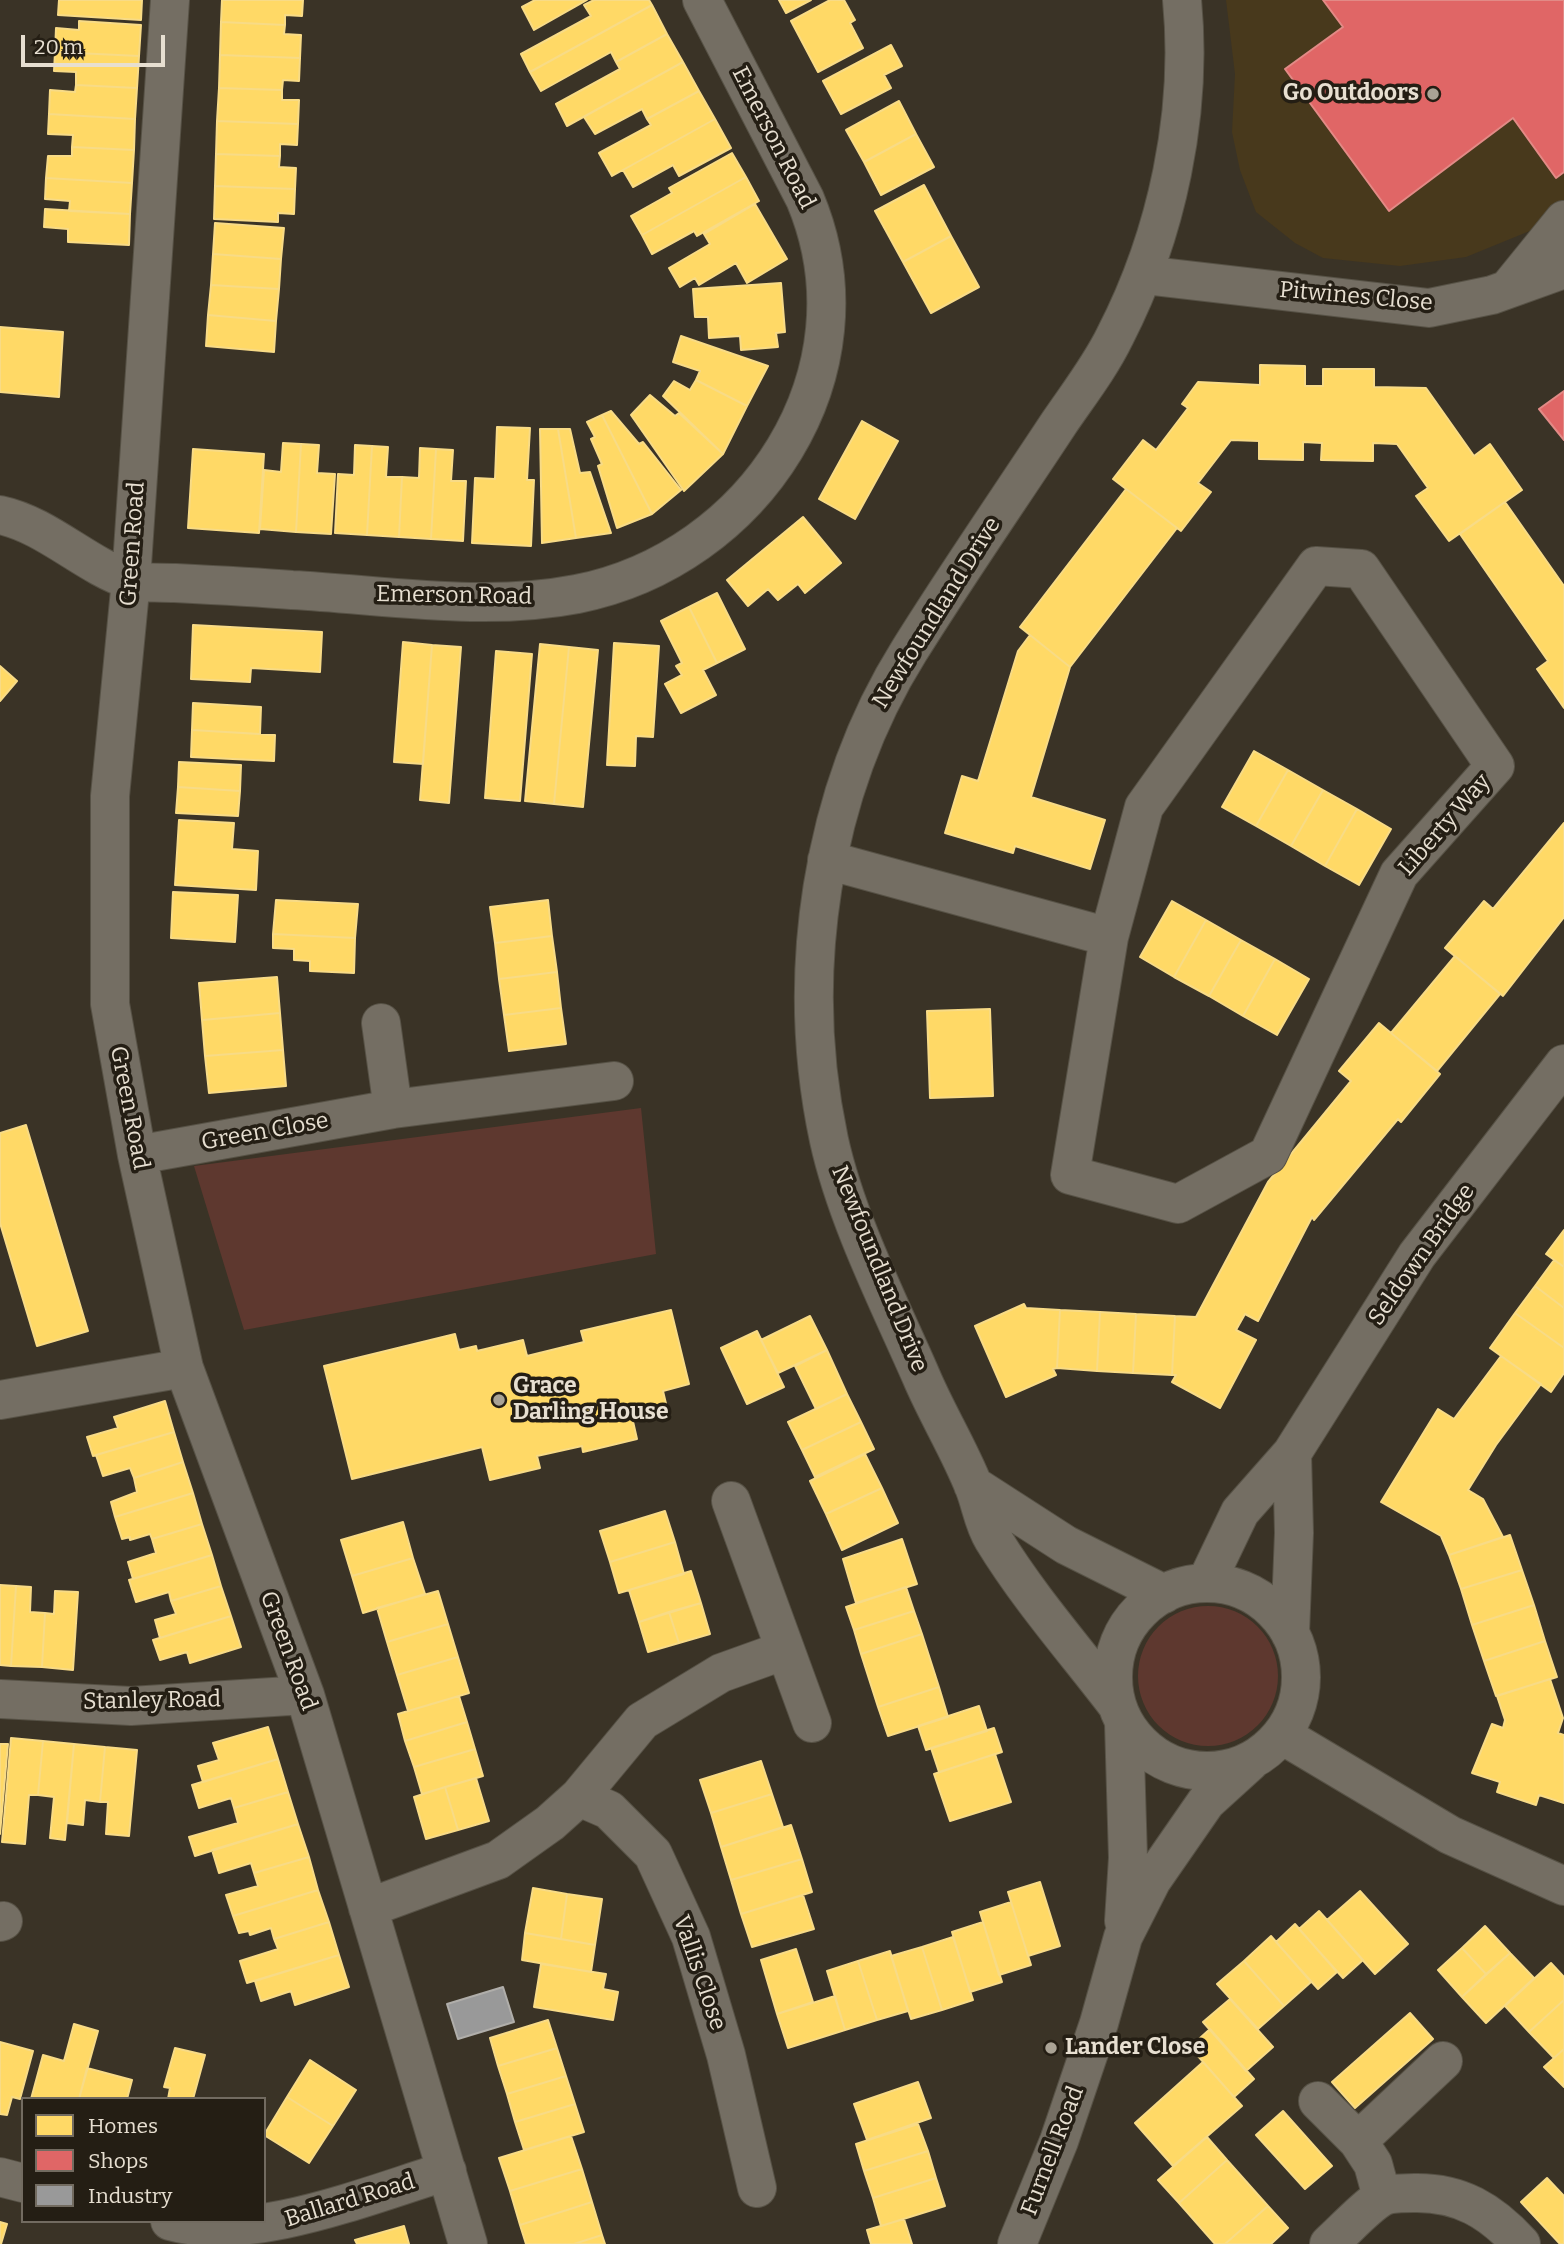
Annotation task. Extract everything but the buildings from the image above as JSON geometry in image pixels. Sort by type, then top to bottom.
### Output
[{"type":"street","name":"Green Road","points":[[170,0],[131,580],[110,796],[110,1004],[137,1155],[184,1368],[305,1695],[468,2244]]},
{"type":"street","name":"Emerson Road","points":[[131,580],[501,602],[543,598],[589,590],[649,569],[710,534],[740,507],[787,450],[799,426],[818,371],[825,292],[816,224],[702,0]]},
{"type":"street","name":"Newfoundland Drive","points":[[1121,1714],[1114,1672],[1121,1640],[1131,1621],[1164,1594],[1185,1586],[1206,1583],[1230,1587],[1252,1595],[1280,1618],[1297,1650],[1301,1685],[1298,1703],[1282,1735],[1250,1761],[1227,1770],[1203,1771],[1180,1767],[1158,1758],[1121,1714],[1020,1582],[989,1532],[973,1485],[938,1417],[847,1201],[830,1142],[818,1068],[818,920],[827,860],[852,767],[871,717],[909,651],[1113,341],[1144,275],[1172,175],[1186,44],[1182,0]]},
{"type":"street","points":[[1508,289],[1564,220]]},
{"type":"street","name":"Pitwines Close","points":[[1144,275],[1429,308],[1508,289],[1564,269]]},
{"type":"street","points":[[0,515],[131,580]]},
{"type":"street","name":"Liberty Way","points":[[1316,566],[1361,569],[1496,766],[1399,874],[1268,1155],[1178,1205],[1070,1175],[1109,937],[1143,807],[1316,566]]},
{"type":"street","points":[[827,860],[1109,937]]},
{"type":"street","points":[[381,1023],[393,1109]]},
{"type":"street","name":"Seldown Bridge","points":[[1206,1583],[1240,1512],[1292,1453],[1417,1255],[1564,1064]]},
{"type":"street","name":"Green Close","points":[[137,1155],[393,1109],[614,1081]]},
{"type":"street","points":[[0,1400],[184,1368]]},
{"type":"street","points":[[1290,1633],[1294,1533],[1292,1453]]},
{"type":"street","name":"Newfoundland Drive","points":[[973,1485],[1066,1545],[1164,1594]]},
{"type":"street","points":[[731,1501],[812,1723]]},
{"type":"street","points":[[368,1908],[498,1860],[550,1823],[579,1797],[642,1721],[721,1673],[785,1650]]},
{"type":"street","name":"Stanley Road","points":[[0,1699],[131,1706],[305,1695]]},
{"type":"street","name":"Furnell Road","points":[[1121,1714],[1128,1858],[1123,1937]]},
{"type":"street","points":[[1282,1735],[1450,1835],[1564,1886]]},
{"type":"street","name":"Furnell Road","points":[[1017,2244],[1059,2141],[1099,2023],[1123,1937],[1152,1880],[1206,1802],[1250,1761]]},
{"type":"street","name":"Vallis Close","points":[[579,1797],[609,1810],[653,1854],[691,1937],[726,2055],[757,2188]]},
{"type":"street","points":[[1358,2141],[1443,2061]]},
{"type":"street","points":[[1318,2101],[1358,2141],[1373,2164],[1382,2197]]},
{"type":"street","name":"Ballard Road","points":[[176,2223],[188,2227],[220,2228],[269,2225],[447,2172]]},
{"type":"street","points":[[0,2177],[21,2182]]},
{"type":"street","points":[[1329,2244],[1382,2197],[1432,2193],[1455,2197],[1500,2220],[1521,2244]]},
{"type":"shaded area","points":[[1226,0],[1564,0],[1564,217],[1466,257],[1400,266],[1323,258],[1295,243],[1256,212],[1240,170],[1232,132],[1235,74]]},
{"type":"shaded area","points":[[641,1108],[656,1254],[244,1330],[194,1166]]},
{"type":"shaded area","points":[[1208,1606],[1235,1611],[1258,1626],[1273,1649],[1278,1676],[1273,1703],[1258,1726],[1235,1741],[1208,1746],[1181,1741],[1158,1726],[1143,1703],[1138,1676],[1143,1649],[1158,1626],[1181,1611]]},
{"type":"place","name":"Go Outdoors","points":[[1433,94]]},
{"type":"place","name":"Grace Darling House","points":[[499,1400]]},
{"type":"place","name":"Lander Close","points":[[1051,2048]]}]
